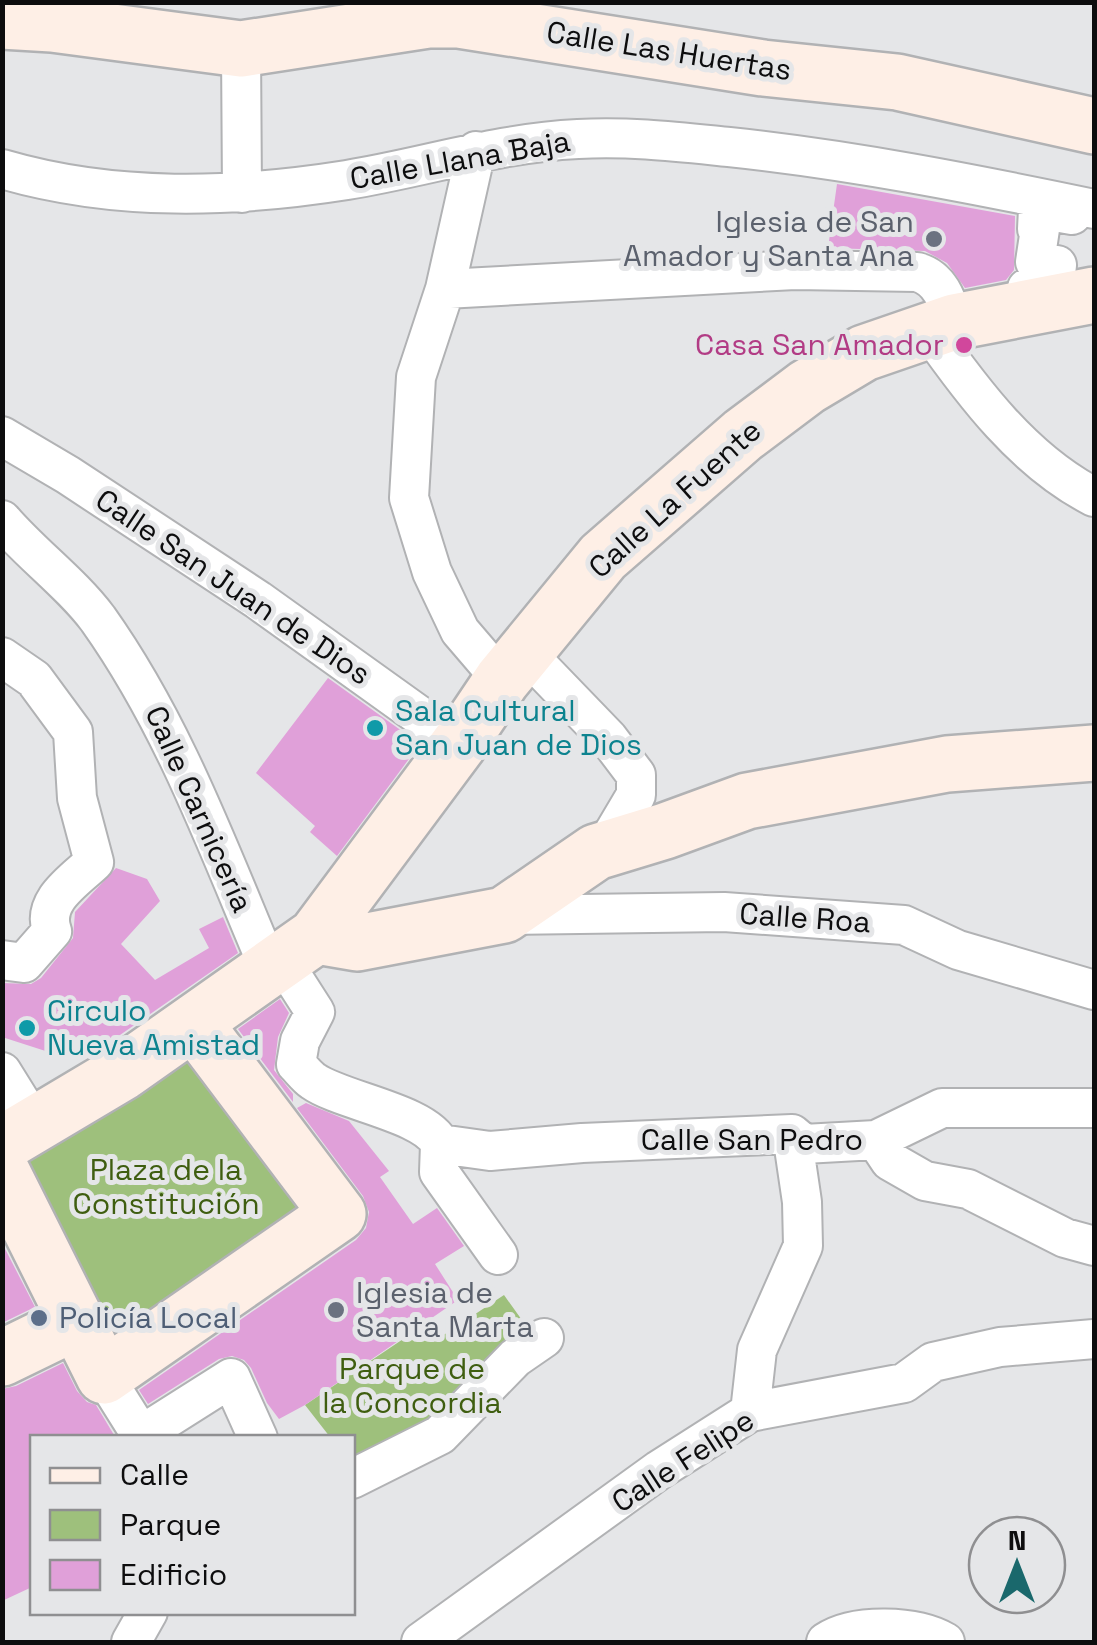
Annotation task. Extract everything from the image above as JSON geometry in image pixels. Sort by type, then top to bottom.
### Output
[{"type":"street","name":"Calle Las Huertas","points":[[36,16],[241,49],[428,20],[459,20],[763,68],[897,82],[1094,126]]},
{"type":"street","points":[[241,49],[242,193]]},
{"type":"street","name":"Calle Llana Baja","points":[[2,170],[42,181],[143,194],[242,193],[350,179],[476,150],[581,138],[644,138],[820,156],[1094,209]]},
{"type":"street","points":[[476,150],[444,289],[416,377],[409,498],[432,572],[460,631],[514,666],[608,738],[636,775],[636,795],[604,849]]},
{"type":"street","points":[[1094,219],[1038,209],[1040,229],[1035,262],[1057,265],[1054,290],[1027,288],[1024,302],[1094,291]]},
{"type":"street","points":[[444,289],[796,270],[916,272],[935,280],[948,302],[941,326],[968,386],[1008,430],[1072,486],[1094,498]]},
{"type":"street","name":"Calle La Fuente","points":[[194,1024],[289,955],[460,744],[514,666],[603,557],[742,435],[807,387],[864,353],[941,326],[1094,291]]},
{"type":"street","name":"Calle San Juan de Dios","points":[[2,436],[258,600],[460,744]]},
{"type":"street","name":"Calle Carnicería","points":[[2,520],[94,614],[141,683],[289,955]]},
{"type":"street","points":[[2,657],[34,679],[73,732],[76,798],[94,862],[52,902],[47,917],[52,931],[24,963],[2,960]]},
{"type":"street","points":[[266,1117],[312,1081],[296,1064],[300,1041],[315,1012],[289,955],[504,915],[604,849],[747,801],[947,764],[1094,752]]},
{"type":"street","name":"Calle Roa","points":[[504,915],[724,912],[904,925],[958,950],[1094,990]]},
{"type":"street","points":[[2,1072],[19,1135],[194,1024],[338,1214],[104,1376]]},
{"type":"street","name":"Calle San Pedro","points":[[312,1081],[409,1120],[438,1137],[440,1144],[490,1152],[582,1142],[792,1134],[804,1144],[876,1140],[890,1161],[925,1180],[968,1189],[1066,1238],[1094,1246]]},
{"type":"street","points":[[876,1140],[942,1108],[1094,1108]]},
{"type":"street","points":[[750,1412],[757,1350],[803,1246],[802,1202],[792,1134]]},
{"type":"street","points":[[440,1144],[438,1172],[498,1256]]},
{"type":"street","points":[[2,1172],[104,1376],[140,1435],[231,1378],[257,1435]]},
{"type":"street","points":[[2,1358],[78,1322]]},
{"type":"street","points":[[355,1478],[440,1435],[515,1358],[544,1338]]},
{"type":"street","name":"Calle Felipe","points":[[421,1642],[658,1470],[750,1412],[904,1383],[933,1362],[1000,1346],[1094,1339]]},
{"type":"street","points":[[131,1642],[146,1615]]},
{"type":"street","points":[[826,1642],[840,1633],[904,1629],[945,1642]]},
{"type":"green space","name":"Plaza de la Constitución","points":[[194,1023],[338,1214],[104,1376],[3,1172]]},
{"type":"green space","name":"Parque de la Concordia","points":[[504,1295],[529,1330],[451,1413],[355,1467],[355,1435],[328,1435],[305,1405],[421,1327],[433,1342]]},
{"type":"building","name":"Iglesia de San Amador y Santa Ana","points":[[837,184],[1015,216],[1014,270],[1006,280],[965,288],[947,263],[925,251],[828,248]]},
{"type":"building","points":[[328,678],[420,744],[337,856],[310,832],[315,826],[256,773]]},
{"type":"building","points":[[116,868],[147,879],[160,901],[121,944],[155,980],[209,948],[199,929],[223,917],[238,953],[97,1051],[61,1056],[2,1037],[2,983],[31,984],[41,978],[73,938],[75,912]]},
{"type":"building","points":[[280,999],[289,1013],[278,1037],[274,1070],[293,1094],[293,1102],[238,1029]]},
{"type":"building","name":"Iglesia de Santa Marta","points":[[306,1103],[349,1121],[389,1171],[380,1177],[413,1224],[437,1208],[464,1246],[435,1264],[458,1300],[279,1419],[251,1368],[244,1360],[232,1356],[219,1359],[148,1404],[139,1390],[356,1240],[366,1228],[369,1212],[363,1196],[297,1108]]},
{"type":"building","points":[[2,1243],[35,1307],[2,1323]]},
{"type":"building","points":[[63,1363],[77,1391],[96,1405],[114,1435],[30,1435],[30,1588],[2,1601],[2,1389]]},
{"type":"place","name":"Iglesia de San Amador y Santa Ana","points":[[934,239]]},
{"type":"place","name":"Casa San Amador","points":[[964,345]]},
{"type":"place","name":"Sala Cultural San Juan de Dios","points":[[375,728]]},
{"type":"place","name":"Circulo Nueva Amistad","points":[[27,1028]]},
{"type":"place","name":"Iglesia de Santa Marta","points":[[336,1310]]},
{"type":"place","name":"Policía Local","points":[[39,1318]]}]
